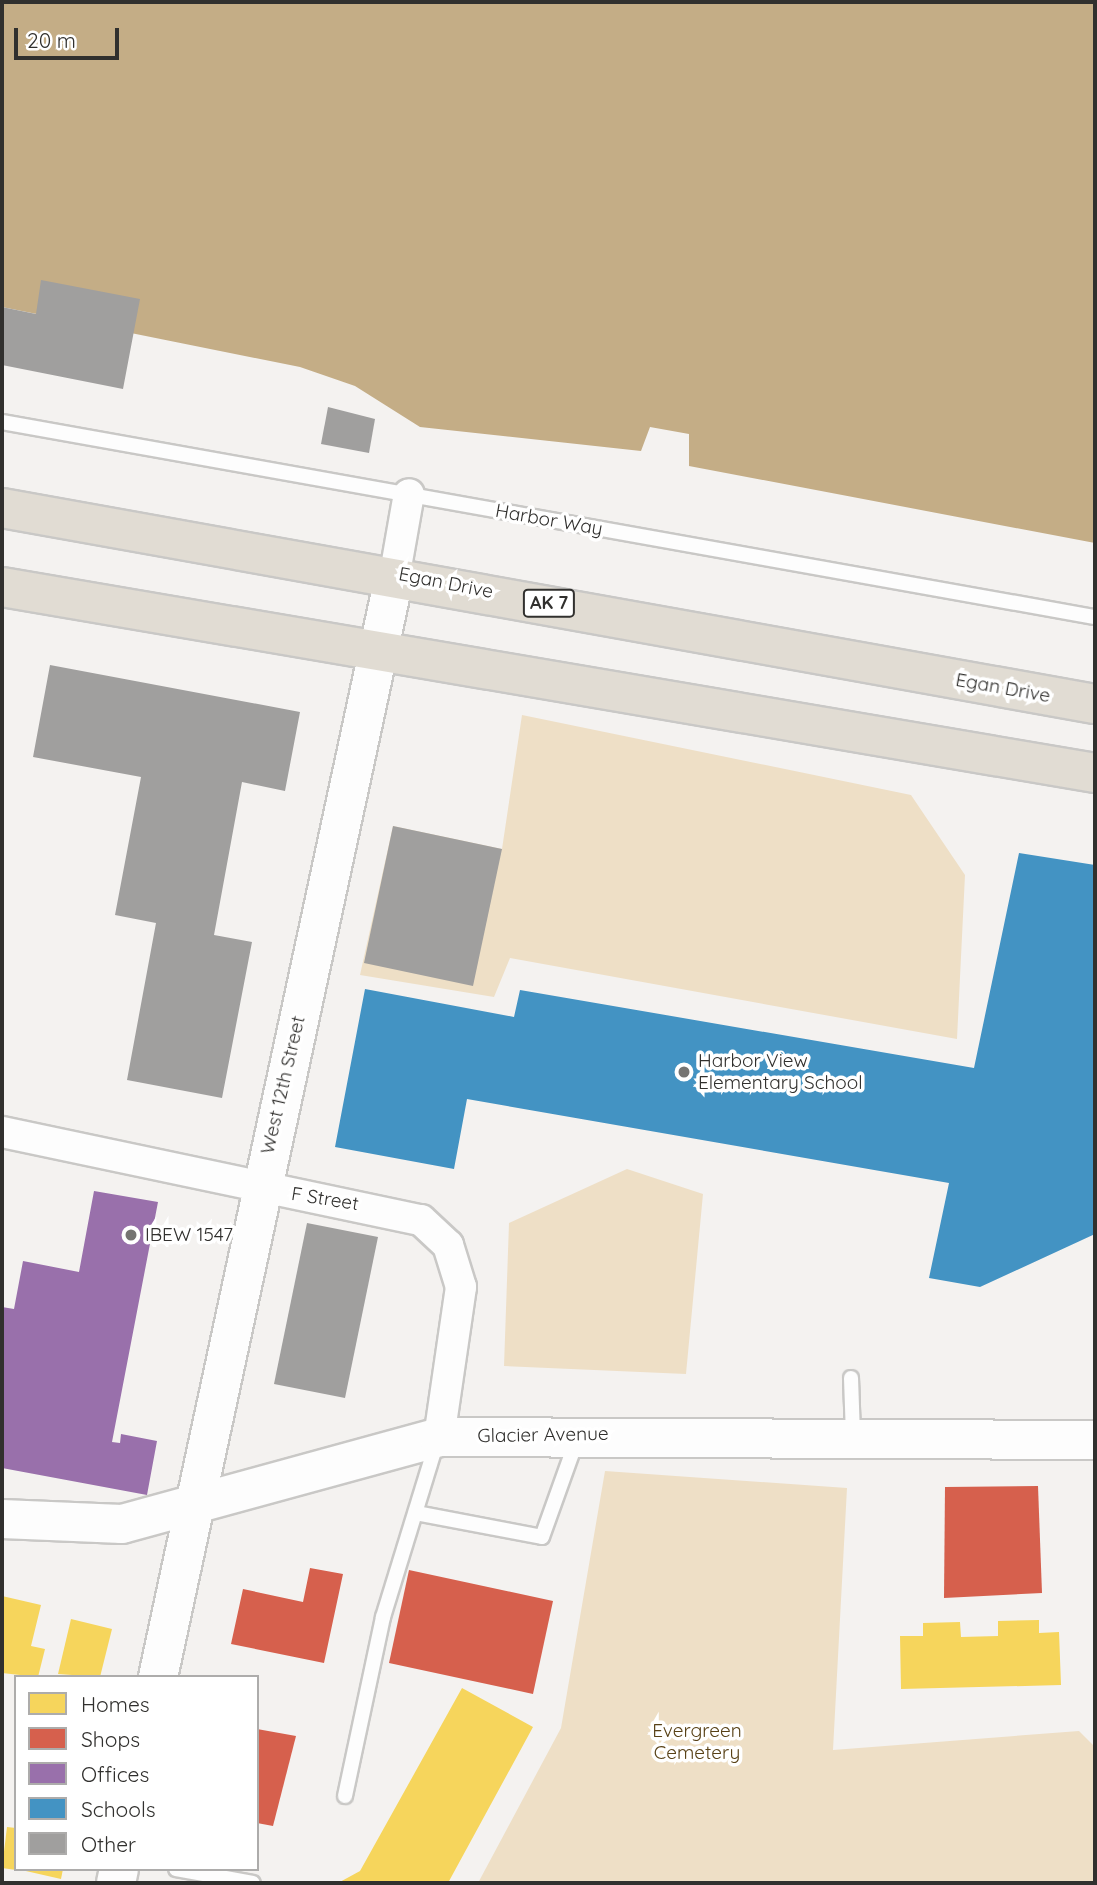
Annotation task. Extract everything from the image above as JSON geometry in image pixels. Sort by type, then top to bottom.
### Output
[{"type":"highway","points":[[2,482],[64,518]]},
{"type":"highway","name":"Egan Drive","points":[[2,508],[395,573],[1095,704]]},
{"type":"highway","points":[[2,587],[1095,773]]},
{"type":"main road","name":"West 12th Street","points":[[158,1675],[259,1188],[382,650],[395,573]]},
{"type":"main road","name":"Glacier Avenue","points":[[2,1519],[122,1524],[439,1437],[579,1434],[1095,1440]]},
{"type":"street","name":"West 12th Street","points":[[395,573],[409,494]]},
{"type":"street","name":"F Street","points":[[2,1132],[421,1220],[448,1244],[461,1287],[439,1437]]},
{"type":"lane","name":"Harbor Way","points":[[2,422],[1095,617]]},
{"type":"lane","points":[[851,1378],[853,1436]]},
{"type":"lane","points":[[416,1513],[542,1537],[579,1434]]},
{"type":"lane","points":[[345,1796],[383,1618],[439,1437]]},
{"type":"lane","points":[[187,1871],[253,1883]]},
{"type":"green space","points":[[522,715],[911,795],[965,875],[957,1039],[510,958],[494,997],[360,975],[393,826],[502,849]]},
{"type":"green space","points":[[627,1169],[703,1194],[686,1374],[504,1366],[509,1223]]},
{"type":"green space","name":"Evergreen Cemetery","points":[[605,1471],[847,1488],[833,1750],[1079,1731],[1095,1747],[1095,1883],[478,1883],[561,1728]]},
{"type":"shaded area","points":[[2,2],[1095,2],[1095,543],[689,466],[689,434],[650,427],[641,451],[420,427],[355,386],[300,367],[2,307]]},
{"type":"building: Homes","points":[[2,1596],[41,1605],[31,1646],[45,1649],[38,1675],[2,1673]]},
{"type":"building: Homes","points":[[71,1619],[112,1629],[100,1675],[58,1674]]},
{"type":"building: Homes","points":[[1039,1620],[1039,1633],[1059,1632],[1061,1685],[901,1689],[900,1636],[923,1636],[923,1623],[960,1622],[961,1637],[998,1636],[998,1621]]},
{"type":"building: Homes","points":[[462,1688],[533,1727],[448,1883],[338,1883],[360,1871]]},
{"type":"building: Homes","points":[[7,1827],[14,1828],[14,1870],[2,1868]]},
{"type":"building: Homes","points":[[26,1871],[63,1871],[61,1879]]},
{"type":"building: Shops","points":[[1038,1486],[1042,1593],[944,1598],[945,1487]]},
{"type":"building: Shops","points":[[310,1568],[343,1574],[324,1663],[231,1644],[243,1589],[303,1602]]},
{"type":"building: Shops","points":[[409,1570],[553,1601],[533,1694],[389,1663]]},
{"type":"building: Shops","points":[[259,1729],[296,1736],[273,1826],[259,1823]]},
{"type":"building: Offices","points":[[94,1191],[158,1202],[112,1442],[120,1443],[121,1434],[157,1441],[147,1495],[2,1468],[2,1307],[14,1309],[23,1261],[79,1272]]},
{"type":"building: Schools","points":[[1019,853],[1095,865],[1095,1234],[980,1287],[929,1278],[949,1183],[467,1099],[454,1169],[335,1147],[365,989],[514,1017],[520,990],[974,1068]]},
{"type":"building: Other","points":[[41,280],[140,299],[123,389],[2,365],[2,307],[36,314]]},
{"type":"building: Other","points":[[328,407],[375,419],[369,453],[321,444]]},
{"type":"building: Other","points":[[50,665],[300,712],[285,791],[242,782],[214,935],[252,942],[222,1098],[127,1080],[156,923],[115,915],[141,777],[33,757]]},
{"type":"building: Other","points":[[393,826],[502,849],[473,986],[364,963]]},
{"type":"building: Other","points":[[307,1223],[378,1237],[345,1398],[274,1384]]},
{"type":"place","name":"Harbor View Elementary School","points":[[684,1072]]},
{"type":"place","name":"IBEW 1547","points":[[131,1235]]}]
